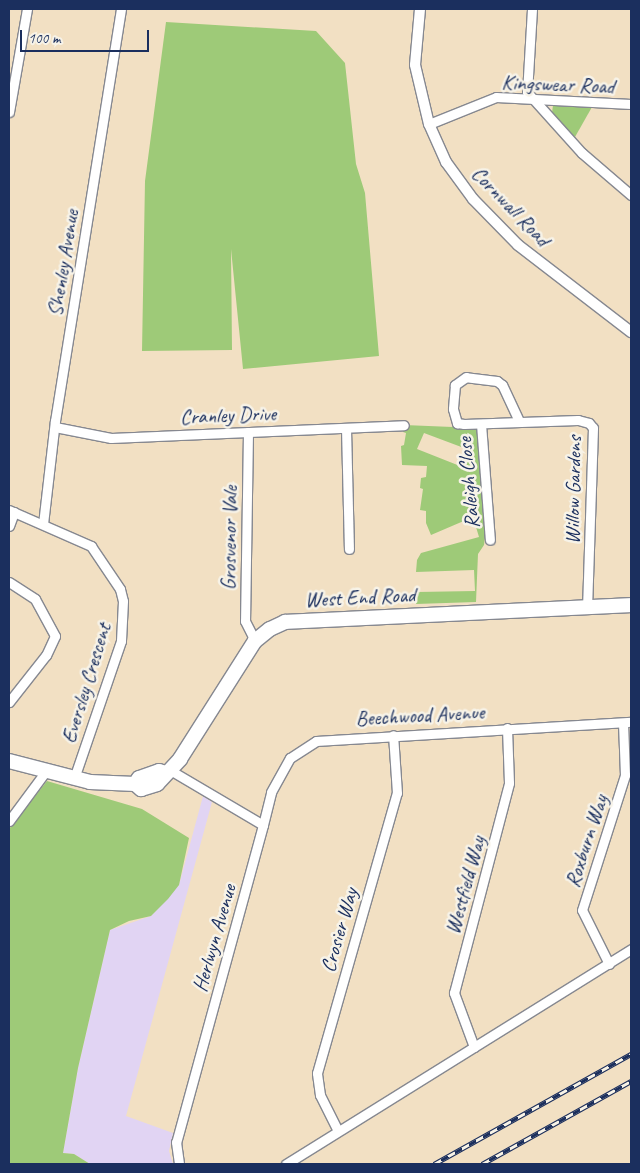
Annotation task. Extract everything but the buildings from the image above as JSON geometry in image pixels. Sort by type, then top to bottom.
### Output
[{"type":"main road","name":"West End Road","points":[[168,771],[256,641],[275,626],[301,620],[587,608],[631,604]]},
{"type":"main road","points":[[9,762],[74,778],[108,784],[135,784],[139,778],[168,771]]},
{"type":"street","points":[[9,112],[26,9]]},
{"type":"street","name":"Shenley Avenue","points":[[43,524],[55,427],[121,9]]},
{"type":"street","name":"Cornwall Road","points":[[420,9],[415,65],[429,124],[446,162],[473,200],[518,245],[631,332]]},
{"type":"street","points":[[532,9],[527,92],[582,152],[631,195]]},
{"type":"street","name":"Kingswear Road","points":[[429,124],[496,97],[536,101],[631,104]]},
{"type":"street","name":"Willow Gardens","points":[[518,421],[502,384],[483,377],[466,377],[454,385],[454,418],[464,424],[578,420],[589,423],[593,428],[587,608]]},
{"type":"street","name":"Raleigh Close","points":[[481,424],[490,540]]},
{"type":"street","name":"Cranley Drive","points":[[55,427],[111,438],[404,425]]},
{"type":"street","points":[[346,428],[348,548]]},
{"type":"street","name":"Grosvenor Vale","points":[[248,432],[245,621],[256,641]]},
{"type":"street","points":[[9,526],[12,511]]},
{"type":"street","name":"Eversley Crescent","points":[[12,511],[92,546],[120,589],[124,601],[121,641],[74,778]]},
{"type":"street","points":[[9,582],[35,599],[55,636],[46,655],[9,702]]},
{"type":"street","name":"Beechwood Avenue","points":[[263,826],[277,780],[290,758],[307,744],[326,738],[627,723]]},
{"type":"street","name":"Roxburn Way","points":[[609,964],[582,910],[625,775],[627,723]]},
{"type":"street","name":"Westfield Way","points":[[474,1047],[454,993],[509,783],[507,728]]},
{"type":"street","name":"Crosier Way","points":[[338,1131],[320,1095],[317,1073],[397,793],[394,735]]},
{"type":"street","points":[[9,821],[46,771]]},
{"type":"street","points":[[168,771],[263,826]]},
{"type":"street","name":"Herlwyn Avenue","points":[[179,1164],[176,1142],[263,826]]},
{"type":"street","points":[[286,1164],[631,949]]},
{"type":"shaded area","points":[[203,796],[212,802],[126,1116],[173,1133],[169,1151],[173,1164],[90,1164],[74,1154],[63,1153],[78,1068],[110,930],[151,916],[179,885]]},
{"type":"green space","points":[[166,22],[316,31],[345,63],[356,164],[365,193],[379,356],[243,369],[231,249],[232,350],[142,351],[145,181]]},
{"type":"green space","points":[[553,105],[592,107],[575,137],[552,113]]},
{"type":"green space","points":[[404,425],[477,428],[486,529],[484,545],[478,554],[476,602],[416,604],[417,592],[475,591],[474,570],[416,572],[417,560],[421,553],[479,537],[473,517],[431,535],[426,523],[426,511],[420,510],[423,489],[420,488],[421,478],[426,477],[427,466],[402,465],[401,446],[404,445],[406,433],[403,432]],"holes":[[[424,433],[472,451],[465,468],[417,449]]]},
{"type":"green space","points":[[47,781],[142,809],[189,838],[179,885],[168,899],[151,916],[129,921],[110,930],[78,1068],[63,1153],[74,1154],[90,1164],[9,1164],[9,829]]},
{"type":"railway","points":[[434,1164],[631,1054]]},
{"type":"railway","points":[[482,1164],[631,1081]]}]
